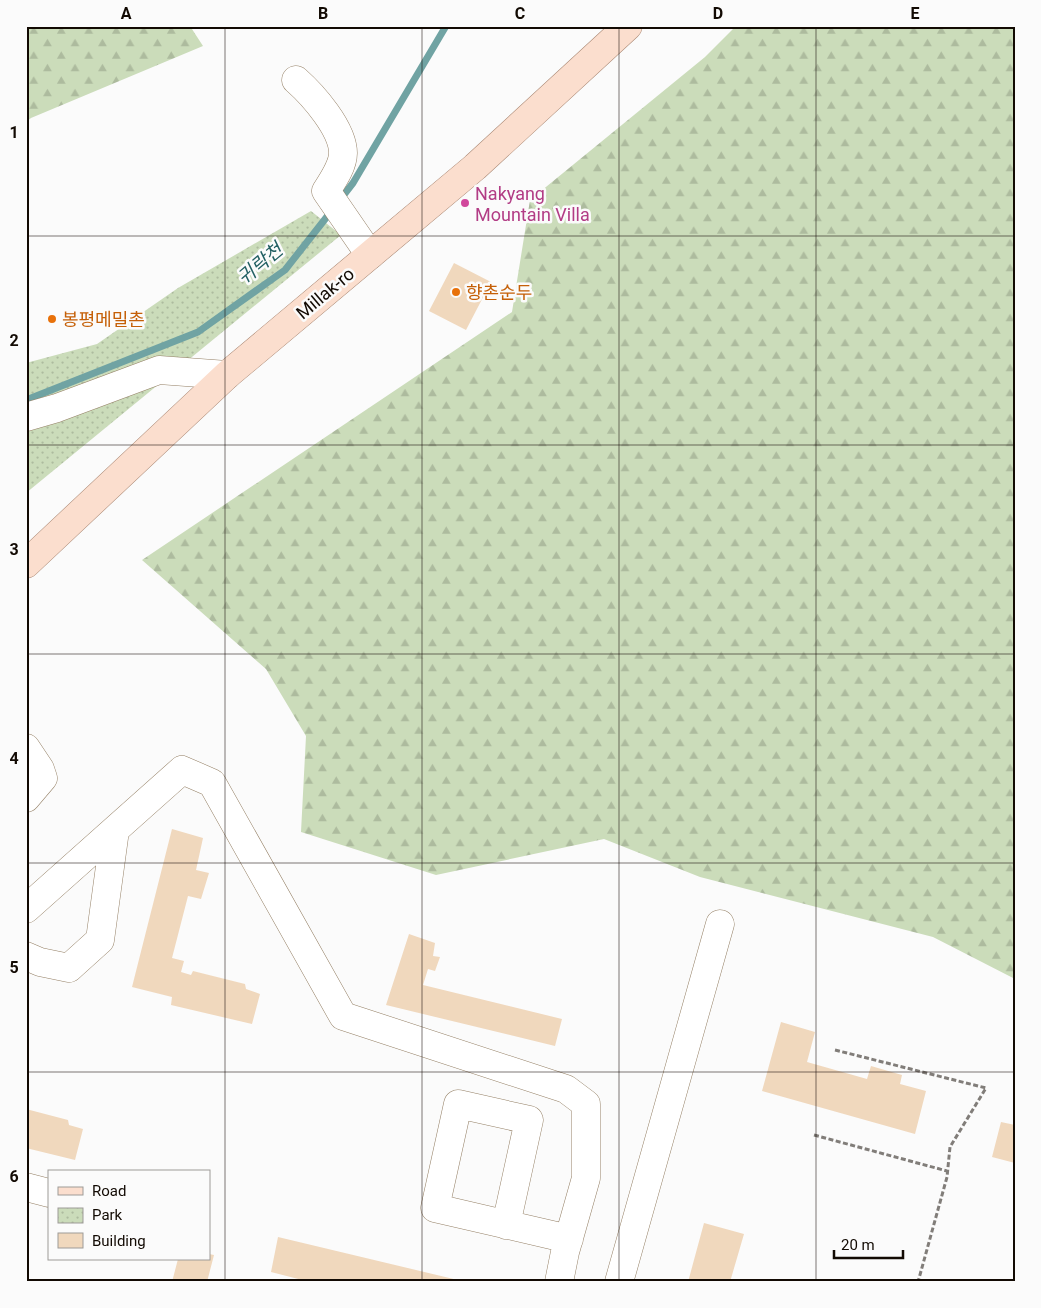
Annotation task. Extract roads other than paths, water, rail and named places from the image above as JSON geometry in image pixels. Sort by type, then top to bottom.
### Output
[{"type":"main road","name":"Millak-ro","points":[[26,564],[227,375],[475,167],[628,26]]},
{"type":"street","points":[[296,80],[315,97],[338,134],[344,153],[339,169],[326,192],[370,255]]},
{"type":"street","points":[[26,417],[57,408],[159,370],[227,375]]},
{"type":"street","points":[[26,748],[40,769],[43,778],[26,798]]},
{"type":"street","points":[[26,909],[182,770],[212,782],[343,1016],[566,1089],[586,1104],[586,1178],[559,1282]]},
{"type":"street","points":[[26,956],[40,962],[69,968],[100,940],[115,830]]},
{"type":"street","points":[[620,1282],[720,924]]},
{"type":"street","points":[[506,1224],[529,1120],[458,1104],[435,1208],[506,1224],[569,1238]]},
{"type":"street","points":[[26,1187],[48,1193]]},
{"type":"waterway","name":"귀락천","points":[[339,201],[353,183],[446,26]]},
{"type":"waterway","name":"귀락천","points":[[26,400],[198,332],[285,270],[333,209]]},
{"type":"place","name":"Nakyang Mountain Villa","points":[[465,203]]},
{"type":"place","name":"향촌순두","points":[[456,292]]},
{"type":"place","name":"봉평메밀촌","points":[[52,319]]}]
